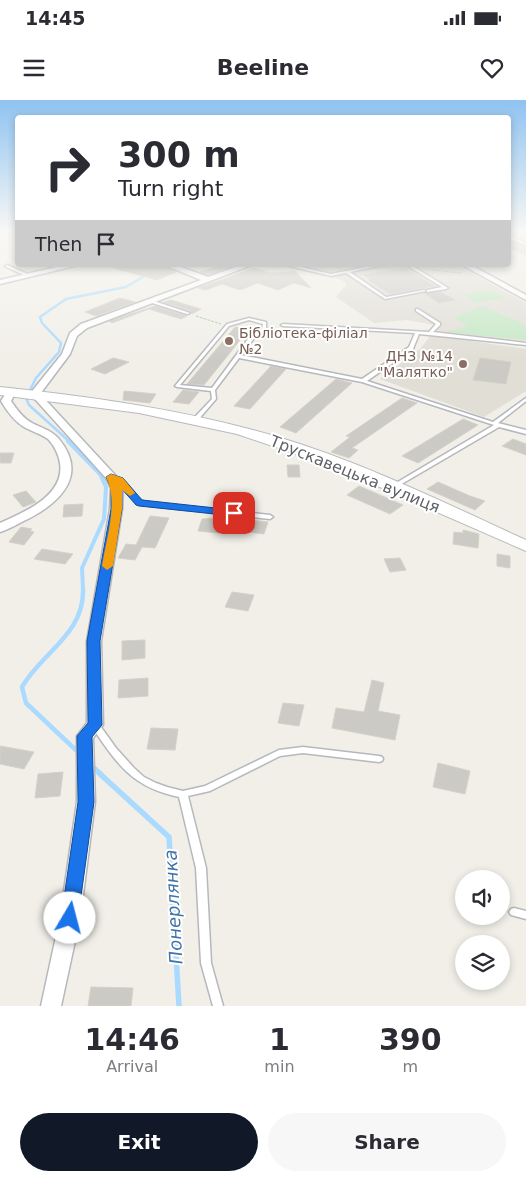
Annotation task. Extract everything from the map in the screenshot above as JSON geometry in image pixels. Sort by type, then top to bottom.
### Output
[{"type":"main road","name":"Трускавецька вулиця","points":[[23,394],[196,419],[297,448],[392,487],[526,546]]},
{"type":"street","points":[[0,282],[37,274]]},
{"type":"street","points":[[194,274],[206,279]]},
{"type":"street","points":[[0,528],[30,514],[51,500],[60,490],[66,466],[63,454],[55,441],[44,432],[20,420],[6,401],[23,394],[61,362],[77,331],[96,321],[220,274]]},
{"type":"street","points":[[478,274],[526,298]]},
{"type":"street","points":[[23,394],[111,477],[117,488],[116,509],[94,641],[90,730],[85,767],[86,802],[71,908],[51,1006]]},
{"type":"lane","points":[[26,274],[30,276]]},
{"type":"lane","points":[[350,274],[385,298],[446,288],[424,274]]},
{"type":"lane","points":[[150,300],[188,313]]},
{"type":"lane","points":[[417,310],[439,324],[430,333]]},
{"type":"lane","points":[[196,419],[214,399],[212,390],[253,336],[264,330],[266,325],[258,320],[249,319],[228,326],[177,386],[212,390]]},
{"type":"lane","points":[[283,326],[430,333],[526,344]]},
{"type":"lane","points":[[362,381],[411,348],[417,333]]},
{"type":"lane","points":[[238,356],[362,381],[496,424],[525,431]]},
{"type":"lane","points":[[392,487],[496,424],[526,399]]},
{"type":"lane","points":[[516,408],[526,409]]},
{"type":"lane","points":[[111,477],[120,480],[136,501],[144,504],[270,517]]},
{"type":"lane","points":[[90,730],[130,771],[149,786],[166,792],[183,794],[207,789],[279,753],[303,750],[379,759]]},
{"type":"lane","points":[[183,794],[201,868],[206,963],[218,1006]]},
{"type":"lane","points":[[514,912],[526,915]]},
{"type":"path","points":[[188,313],[228,326]]},
{"type":"shaded area","points":[[320,274],[474,274],[526,303],[526,341],[430,330],[434,325],[407,320],[374,323],[336,297],[347,284],[340,279]]},
{"type":"shaded area","name":"ДНЗ №14 \"Малятко\"","points":[[431,335],[526,349],[526,391],[484,417],[380,379],[420,349]]},
{"type":"green space","points":[[491,290],[504,298],[476,303],[464,295]]},
{"type":"green space","points":[[483,306],[526,325],[526,340],[446,332],[468,326],[453,318]]},
{"type":"building","points":[[136,274],[171,274],[157,280]]},
{"type":"building","points":[[236,274],[298,274],[311,288],[294,283],[278,290],[258,283],[240,290],[222,284],[206,290],[198,288]]},
{"type":"building","points":[[415,274],[435,286],[390,294],[368,280],[371,279],[364,275]]},
{"type":"building","points":[[440,292],[455,300],[439,303],[424,293]]},
{"type":"building","points":[[120,298],[135,302],[96,316],[85,312]]},
{"type":"building","points":[[171,300],[201,309],[192,314],[191,311],[164,302]]},
{"type":"building","points":[[155,306],[187,316],[181,319],[149,309],[112,323],[109,321]]},
{"type":"building","points":[[235,327],[249,329],[204,385],[187,384]]},
{"type":"building","points":[[113,358],[129,362],[105,374],[91,369]]},
{"type":"building","points":[[480,358],[511,362],[506,384],[473,380]]},
{"type":"building","points":[[271,366],[286,369],[250,409],[234,406]]},
{"type":"building","points":[[336,379],[352,383],[296,433],[280,427]]},
{"type":"building","points":[[183,390],[199,392],[189,404],[173,402]]},
{"type":"building","points":[[124,391],[156,394],[150,403],[123,400]]},
{"type":"building","points":[[402,398],[417,403],[352,448],[358,450],[349,458],[331,452],[350,437],[346,436]]},
{"type":"building","points":[[463,419],[478,425],[418,463],[402,456]]},
{"type":"building","points":[[513,439],[526,444],[526,455],[502,446]]},
{"type":"building","points":[[0,453],[14,453],[11,463],[0,463]]},
{"type":"building","points":[[287,465],[299,465],[300,477],[288,477]]},
{"type":"building","points":[[438,482],[485,501],[475,510],[427,489]]},
{"type":"building","points":[[359,486],[403,505],[390,514],[347,495]]},
{"type":"building","points":[[26,491],[36,502],[23,507],[13,495]]},
{"type":"building","points":[[83,504],[82,516],[63,517],[64,505]]},
{"type":"building","points":[[150,516],[169,518],[155,548],[142,547],[135,560],[118,558],[126,544],[136,545]]},
{"type":"building","points":[[215,518],[268,522],[264,534],[220,529],[219,533],[198,531],[202,519]]},
{"type":"building","points":[[21,527],[32,529],[30,531],[34,532],[24,545],[9,542]]},
{"type":"building","points":[[463,530],[479,534],[478,548],[453,544],[454,532],[463,533]]},
{"type":"building","points":[[42,549],[73,554],[65,564],[34,559]]},
{"type":"building","points":[[497,554],[510,556],[510,568],[497,566]]},
{"type":"building","points":[[400,558],[406,570],[390,572],[384,559]]},
{"type":"building","points":[[232,592],[254,595],[248,611],[225,607]]},
{"type":"building","points":[[145,640],[145,658],[122,660],[122,641]]},
{"type":"building","points":[[148,678],[148,696],[118,698],[119,680]]},
{"type":"building","points":[[372,680],[384,683],[378,711],[400,715],[395,740],[332,728],[336,708],[364,712]]},
{"type":"building","points":[[283,703],[304,705],[299,726],[278,723]]},
{"type":"building","points":[[151,728],[178,729],[175,750],[147,749]]},
{"type":"building","points":[[0,746],[34,752],[24,769],[0,764]]},
{"type":"building","points":[[438,763],[470,771],[465,794],[433,787]]},
{"type":"building","points":[[63,772],[60,796],[35,798],[38,774]]},
{"type":"building","points":[[91,987],[133,988],[131,1006],[88,1006]]},
{"type":"waterway","name":"Понерлянка","points":[[70,442],[29,405],[26,398],[36,378],[59,352],[61,343],[42,323],[40,317],[66,299],[126,287],[146,275]]},
{"type":"waterway","name":"Понерлянка","points":[[68,441],[100,474],[106,487],[104,519],[82,568],[83,588]]},
{"type":"waterway","name":"Понерлянка","points":[[79,753],[26,703],[22,687],[40,663],[70,630],[82,604],[83,588]]},
{"type":"waterway","name":"Понерлянка","points":[[91,765],[101,774]]},
{"type":"waterway","name":"Понерлянка","points":[[99,773],[169,837],[179,1006]]},
{"type":"slow traffic","points":[[107,566],[116,509],[117,488],[111,477],[120,480],[130,493]]},
{"type":"place","name":"Бібліотека-філіал №2","points":[[229,341]]},
{"type":"place","name":"ДНЗ №14 \"Малятко\"","points":[[463,364]]},
{"type":"route","points":[[70,918],[86,802],[85,736],[95,725],[94,641],[106,579],[116,509],[117,488],[111,477],[120,480],[139,503],[234,513]]}]
